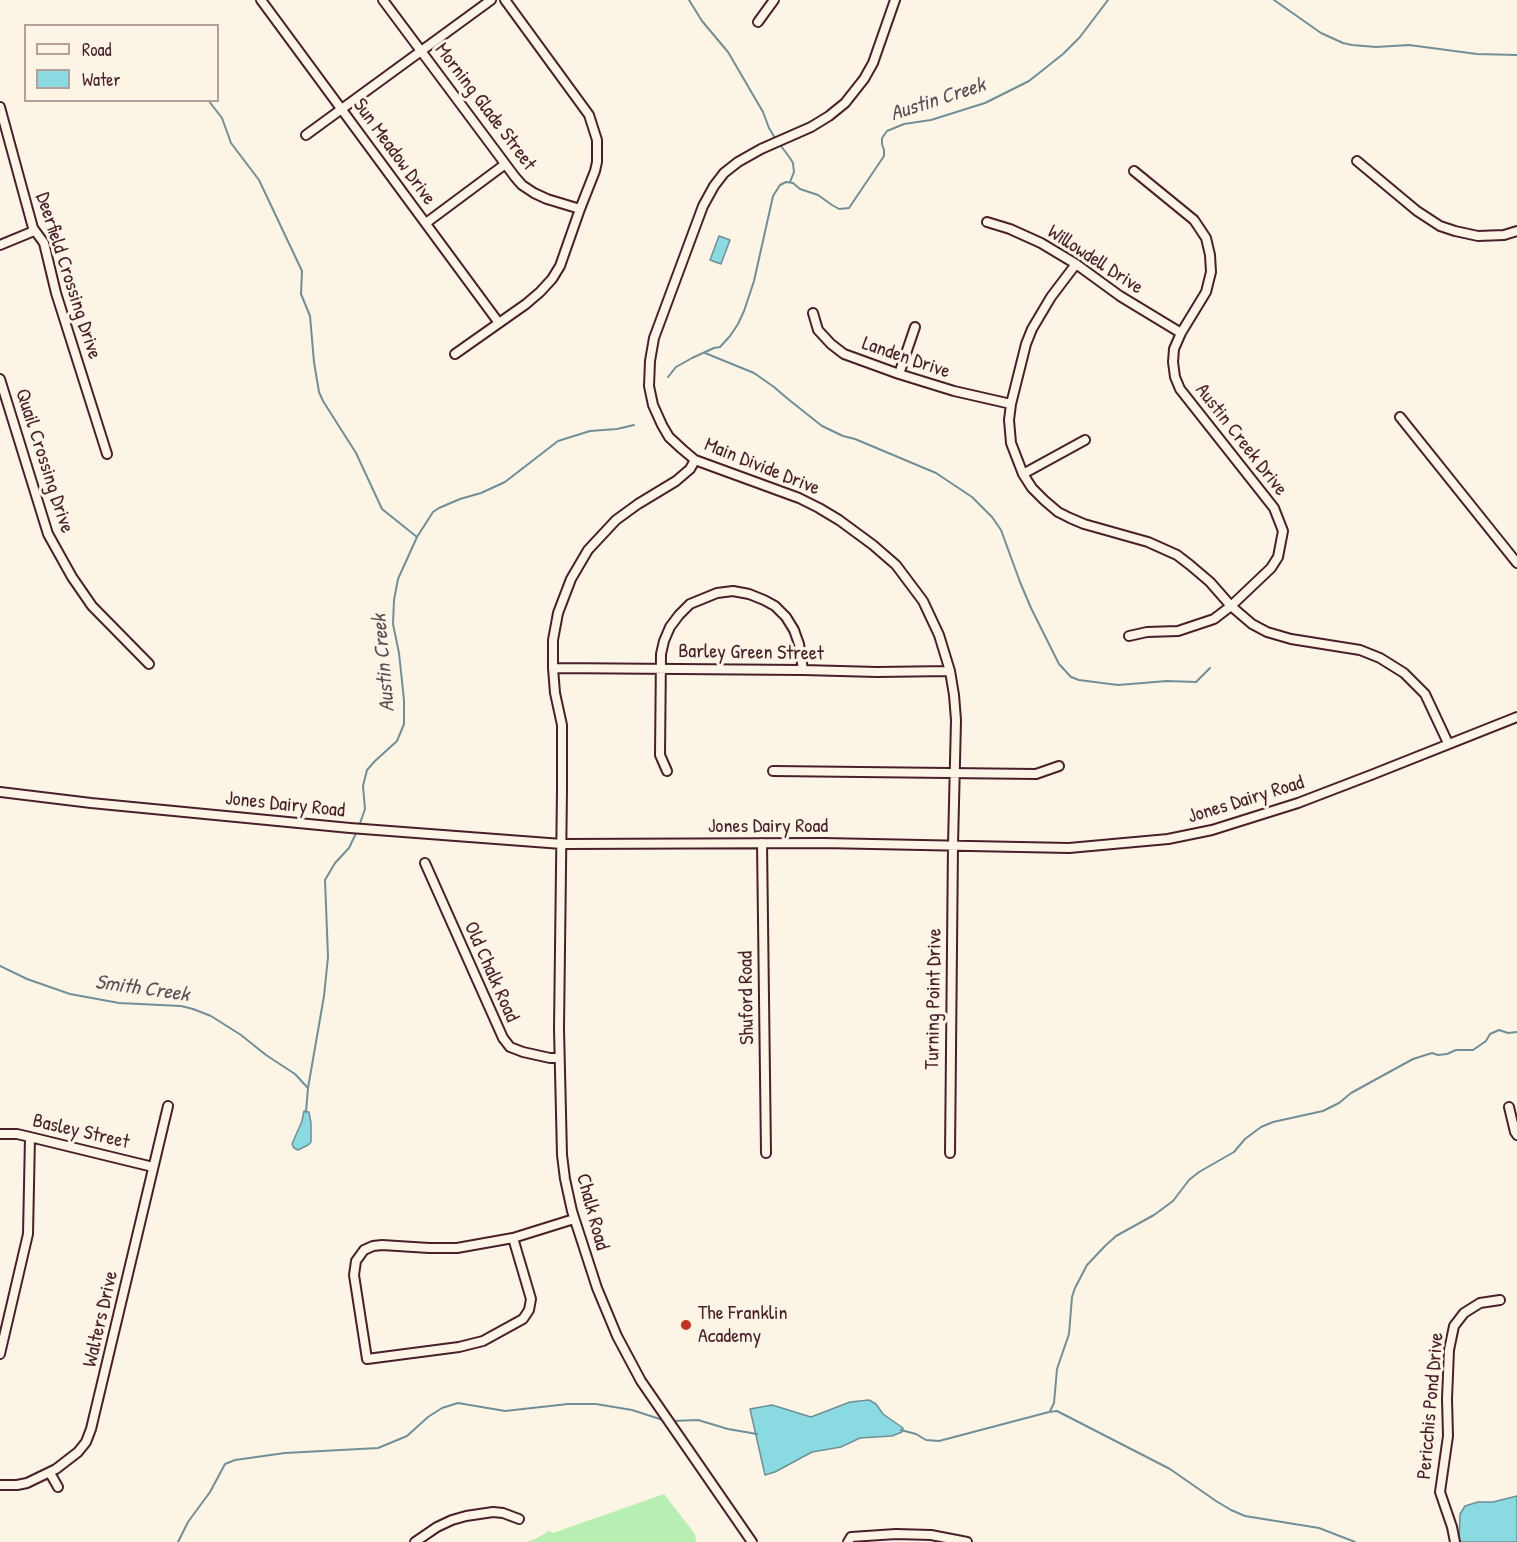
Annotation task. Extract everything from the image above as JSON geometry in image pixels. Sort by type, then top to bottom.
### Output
[{"type":"street","name":"Sun Meadow Drive","points":[[261,0],[499,323]]},
{"type":"street","name":"Morning Glade Street","points":[[383,0],[504,165],[522,185],[547,199],[580,209]]},
{"type":"street","points":[[306,135],[491,0]]},
{"type":"street","points":[[455,354],[540,292],[552,279],[560,266],[595,171],[598,151],[589,115],[505,0]]},
{"type":"street","points":[[758,22],[774,0]]},
{"type":"street","name":"Main Divide Drive","points":[[895,0],[873,63],[864,79],[845,103],[811,127],[738,162],[724,173],[706,199],[657,328],[650,360],[649,386],[653,405],[669,437],[695,460],[799,498],[839,520],[873,545],[896,566],[923,601],[939,634],[950,671],[956,720],[953,845]]},
{"type":"street","name":"Deerfield Crossing Drive","points":[[0,107],[34,231],[44,243],[56,293],[107,454]]},
{"type":"street","points":[[1357,161],[1417,211],[1440,226],[1478,236],[1503,235],[1517,231]]},
{"type":"street","points":[[426,223],[504,165]]},
{"type":"street","name":"Austin Creek Drive","points":[[1129,636],[1147,632],[1179,631],[1214,619],[1232,606],[1270,568],[1278,557],[1283,531],[1274,508],[1180,389],[1175,377],[1174,349],[1206,292],[1210,272],[1210,255],[1206,238],[1194,220],[1134,171]]},
{"type":"street","name":"Willowdell Drive","points":[[987,222],[1010,229],[1041,243],[1076,264],[1120,296],[1181,333]]},
{"type":"street","points":[[0,245],[34,231]]},
{"type":"street","points":[[1076,264],[1051,297],[1032,329],[1011,404],[1009,420],[1011,443],[1023,474],[1032,488],[1058,512],[1070,518],[1148,542],[1177,555],[1210,582],[1252,624],[1267,632],[1291,639],[1360,650],[1380,658],[1404,674],[1425,694],[1448,743]]},
{"type":"street","name":"Landen Drive","points":[[813,313],[818,330],[844,354],[954,391],[1011,404]]},
{"type":"street","points":[[899,374],[915,327]]},
{"type":"street","name":"Quail Crossing Drive","points":[[0,378],[48,534],[72,577],[92,606],[149,664]]},
{"type":"street","points":[[1400,417],[1517,563]]},
{"type":"street","points":[[1023,474],[1085,440]]},
{"type":"street","name":"Chalk Road","points":[[695,460],[690,469],[675,481],[616,520],[588,550],[571,579],[558,614],[553,640],[555,693],[562,725],[559,1058],[562,1155],[574,1219],[585,1254],[608,1316],[631,1364],[752,1542]]},
{"type":"street","points":[[667,771],[660,755],[661,654],[670,627],[690,604],[717,593],[733,591],[749,594],[775,606],[794,630],[799,644],[802,670]]},
{"type":"street","name":"Barley Green Street","points":[[553,668],[950,671]]},
{"type":"street","name":"Jones Dairy Road","points":[[0,792],[364,829],[562,844],[762,843],[1069,848],[1168,839],[1212,830],[1359,780],[1517,717]]},
{"type":"street","points":[[773,771],[1036,774],[1059,766]]},
{"type":"street","name":"Shuford Road","points":[[762,843],[766,1153]]},
{"type":"street","name":"Turning Point Drive","points":[[950,1153],[953,845]]},
{"type":"street","name":"Old Chalk Road","points":[[425,863],[503,1038],[510,1047],[522,1052],[559,1058]]},
{"type":"street","name":"Walters Drive","points":[[0,1485],[27,1483],[50,1473],[78,1452],[92,1429],[168,1106]]},
{"type":"street","points":[[1509,1107],[1517,1135]]},
{"type":"street","name":"Basley Street","points":[[0,1134],[17,1134],[153,1167]]},
{"type":"street","points":[[0,1352],[28,1234],[30,1137]]},
{"type":"street","points":[[513,1238],[531,1299],[529,1310],[523,1319],[483,1341],[459,1347],[367,1359],[354,1275],[356,1261],[364,1250],[373,1245],[457,1248],[513,1238],[574,1219]]},
{"type":"street","name":"Pericchis Pond Drive","points":[[1455,1542],[1440,1492],[1448,1436],[1449,1350],[1454,1326],[1464,1313],[1480,1303],[1500,1300]]},
{"type":"street","points":[[50,1473],[58,1486]]},
{"type":"street","points":[[415,1542],[437,1527],[466,1516],[493,1512],[519,1519]]},
{"type":"street","points":[[848,1542],[851,1538],[896,1534],[931,1535],[967,1542]]},
{"type":"green space","points":[[664,1494],[695,1534],[696,1542],[527,1542],[549,1531],[553,1533]]},
{"type":"water","points":[[719,236],[730,240],[721,264],[710,260]]},
{"type":"water","points":[[304,1111],[309,1112],[311,1142],[298,1150],[292,1144]]},
{"type":"water","points":[[869,1400],[876,1404],[883,1414],[903,1428],[902,1432],[892,1436],[860,1438],[841,1447],[812,1452],[765,1475],[750,1409],[772,1405],[811,1417],[850,1402]]},
{"type":"water","points":[[1517,1496],[1517,1542],[1459,1542],[1460,1514],[1465,1506]]},
{"type":"waterway","points":[[689,0],[702,21],[728,52],[763,112],[769,128],[793,163],[794,172],[790,182]]},
{"type":"waterway","name":"Austin Creek","points":[[668,377],[676,367],[720,347],[738,324],[754,281],[773,196],[780,185],[786,182],[793,183],[800,189],[818,195],[839,209],[849,208],[884,156],[882,138],[887,131],[904,124],[931,120],[985,103],[1029,81],[1080,37],[1108,0]]},
{"type":"waterway","points":[[1274,0],[1321,33],[1343,43],[1376,47],[1409,45],[1477,54],[1517,55]]},
{"type":"waterway","points":[[210,102],[222,118],[231,143],[259,180],[302,271],[301,294],[310,316],[314,362],[319,392],[323,401],[356,453],[382,509],[417,537]]},
{"type":"waterway","points":[[705,353],[754,373],[822,426],[936,473],[972,497],[992,517],[1001,530],[1031,608],[1059,664],[1071,677],[1118,685],[1167,681],[1196,682],[1210,668]]},
{"type":"waterway","name":"Austin Creek","points":[[306,1112],[328,957],[325,880],[335,863],[349,848],[358,829],[365,809],[363,786],[367,770],[397,741],[404,724],[399,653],[393,624],[394,600],[398,579],[417,537],[433,512],[505,482],[558,441],[590,431],[634,425]]},
{"type":"waterway","name":"Smith Creek","points":[[0,966],[27,979],[70,994],[119,1003],[181,1006],[211,1016],[295,1074],[307,1087]]},
{"type":"waterway","points":[[1050,1411],[1054,1403],[1057,1369],[1069,1334],[1072,1297],[1075,1288],[1087,1265],[1116,1236],[1154,1215],[1173,1201],[1189,1180],[1234,1152],[1245,1139],[1261,1127],[1273,1122],[1323,1111],[1413,1059],[1432,1053],[1438,1055],[1456,1050],[1473,1050],[1486,1041],[1490,1034],[1499,1030],[1508,1033],[1517,1032]]},
{"type":"waterway","points":[[178,1542],[225,1464],[235,1460],[285,1453],[378,1448],[407,1436],[428,1417],[442,1408],[458,1403],[505,1411],[568,1404],[596,1404],[632,1410],[666,1421]]},
{"type":"waterway","points":[[901,1430],[916,1434],[926,1440],[939,1441],[1057,1411],[1170,1469],[1231,1510],[1245,1516],[1319,1528],[1355,1542]]},
{"type":"waterway","points":[[672,1421],[698,1420],[728,1429],[757,1434]]},
{"type":"place","name":"The Franklin Academy","points":[[686,1325]]}]
